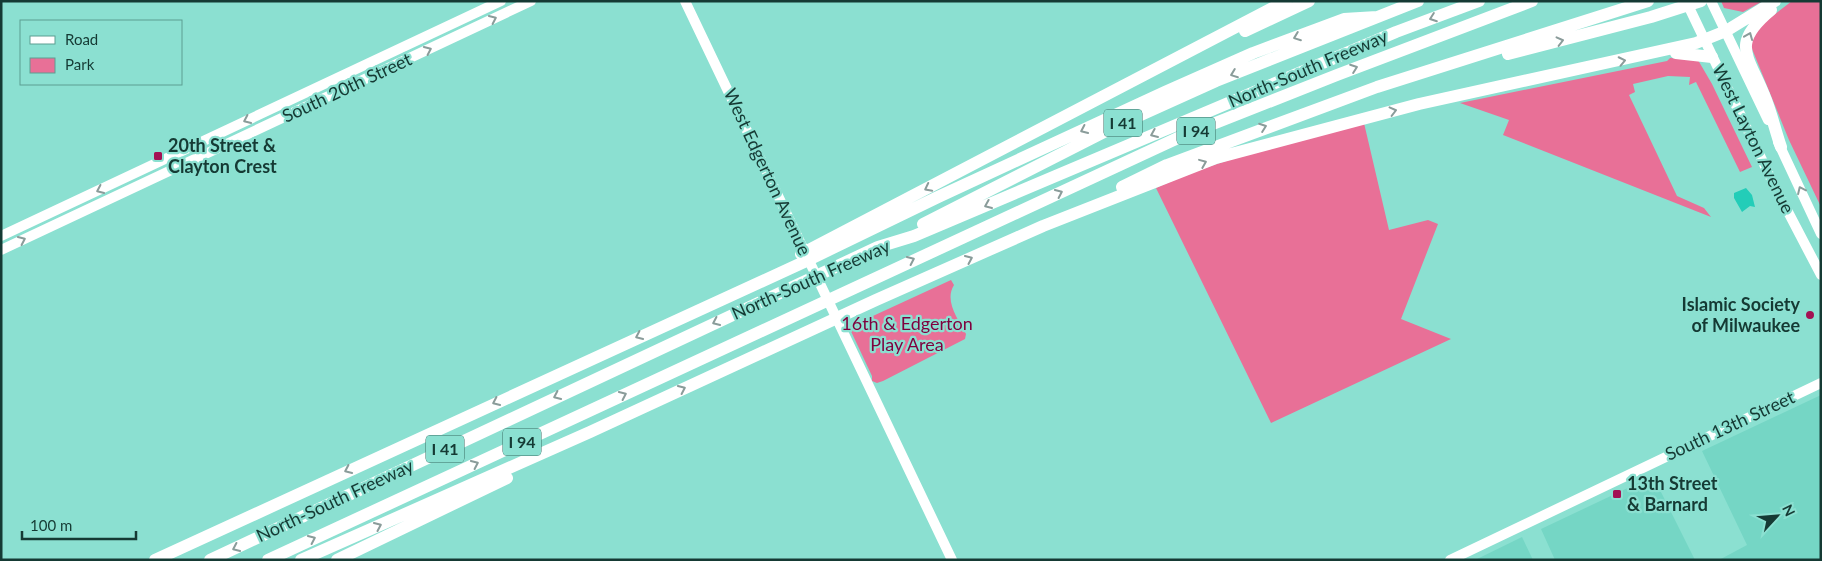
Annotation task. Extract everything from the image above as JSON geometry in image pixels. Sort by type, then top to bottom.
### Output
[{"type":"highway","points":[[155,560],[674,320],[689,315],[846,236],[1286,1]]},
{"type":"highway","points":[[1083,108],[1309,1]]},
{"type":"highway","name":"I 41","points":[[878,247],[1114,127],[1216,81],[1418,1]]},
{"type":"highway","name":"North-South Freeway","points":[[210,560],[878,247],[914,236],[1396,32],[1479,1]]},
{"type":"highway","name":"North-South Freeway","points":[[268,560],[788,319],[867,280],[1180,137],[1532,1]]},
{"type":"highway","name":"I 41","points":[[301,560],[590,432],[796,336],[1043,226],[1167,165],[1377,87],[1648,1]]},
{"type":"highway","points":[[1377,87],[1641,20],[1701,1]]},
{"type":"highway","points":[[1043,226],[1216,158],[1270,142],[1419,104],[1704,41],[1726,32],[1774,1]]},
{"type":"highway","points":[[1781,1],[1752,29],[1748,36],[1746,57],[1764,95],[1781,147]]},
{"type":"highway","points":[[846,236],[938,197],[1253,53],[1344,19],[1377,17]]},
{"type":"highway","points":[[1661,52],[1712,57]]},
{"type":"highway","points":[[337,560],[500,481],[590,432]]},
{"type":"street","name":"South 20th Street","points":[[1,236],[501,1]]},
{"type":"street","name":"South 20th Street","points":[[1,250],[531,1]]},
{"type":"street","name":"West Edgerton Avenue","points":[[685,1],[952,560]]},
{"type":"street","name":"West Layton Avenue","points":[[1686,1],[1704,41],[1821,275]]},
{"type":"street","name":"West Layton Avenue","points":[[1711,1],[1821,234]]},
{"type":"street","name":"South 13th Street","points":[[1450,560],[1821,383]]},
{"type":"shaded area","points":[[1746,188],[1752,195],[1755,207],[1750,206],[1742,212],[1734,198],[1734,193]]},
{"type":"shaded area","points":[[1821,395],[1821,560],[1719,560],[1747,545],[1702,451]]},
{"type":"shaded area","points":[[1653,476],[1695,560],[1555,560],[1541,529]]},
{"type":"shaded area","points":[[1522,537],[1533,560],[1475,560]]},
{"type":"green space","points":[[1721,1],[1763,1],[1743,12],[1724,8]]},
{"type":"green space","points":[[1792,1],[1821,1],[1821,207],[1789,140],[1750,44],[1761,25]]},
{"type":"green space","points":[[1670,58],[1698,60],[1712,84],[1752,167],[1740,172],[1696,82],[1689,85],[1690,77],[1668,76],[1633,84],[1635,92],[1629,95],[1677,196],[1704,208],[1711,217],[1503,135],[1509,120],[1460,103],[1667,61]]},
{"type":"green space","points":[[1364,123],[1389,230],[1428,220],[1438,224],[1401,319],[1451,339],[1271,423],[1156,188],[1232,159]]},
{"type":"green space","name":"16th & Edgerton Play Area","points":[[951,280],[954,285],[951,291],[951,304],[966,334],[965,339],[883,381],[877,383],[872,381],[872,376],[849,327]]},
{"type":"place","name":"20th Street & Clayton Crest","points":[[158,156]]},
{"type":"place","name":"Islamic Society of Milwaukee","points":[[1810,315]]},
{"type":"place","name":"13th Street & Barnard","points":[[1617,494]]}]
